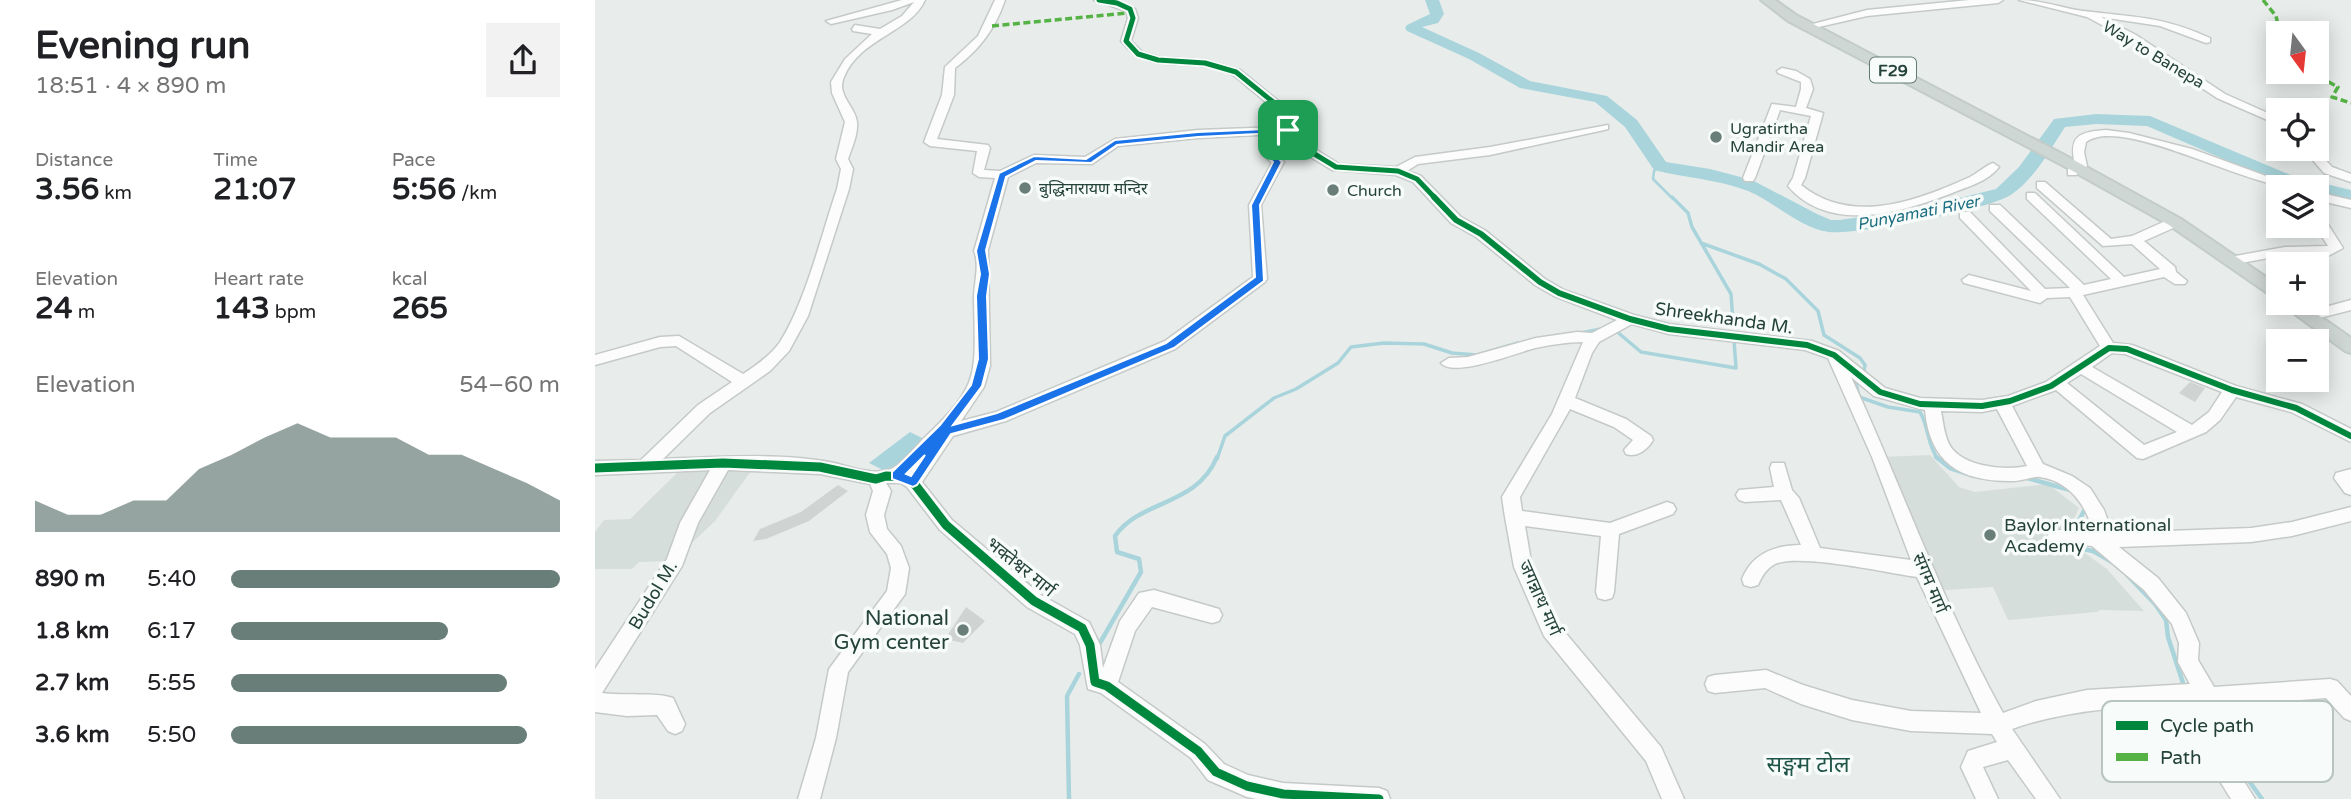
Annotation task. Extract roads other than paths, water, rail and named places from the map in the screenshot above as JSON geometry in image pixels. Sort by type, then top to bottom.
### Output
[{"type":"main road","name":"F29","points":[[1766,0],[1780,12],[2175,222],[2266,286]]},
{"type":"main road","points":[[2308,316],[2351,347]]},
{"type":"street","points":[[831,21],[889,8],[911,0]]},
{"type":"street","points":[[644,467],[704,409],[765,367],[784,347],[801,316],[846,178],[846,164],[842,159],[851,130],[850,117],[836,92],[837,83],[850,60],[866,43],[903,20],[919,6],[920,0]]},
{"type":"street","points":[[1000,0],[992,26],[969,52],[950,67],[949,95],[930,142],[984,148],[979,173],[1002,175],[1034,159],[1088,161],[1115,143],[1198,134],[1288,130]]},
{"type":"street","name":"Shreekhanda M.","points":[[1099,0],[1117,3],[1130,9],[1133,18],[1126,41],[1138,54],[1159,60],[1205,63],[1236,72],[1279,106],[1288,130],[1298,144],[1336,167],[1398,171],[1417,179],[1456,220],[1481,234],[1540,282],[1559,293],[1628,320],[1669,329],[1807,345],[1834,355],[1880,392],[1920,404],[1933,405],[1982,406],[2027,396],[2056,382],[2109,348]]},
{"type":"street","points":[[1810,26],[1867,13],[1938,2],[1998,0]]},
{"type":"street","name":"Way to Banepa","points":[[2024,0],[2078,11],[2132,37],[2221,96],[2266,116]]},
{"type":"street","points":[[2078,11],[2150,18],[2179,27],[2206,40]]},
{"type":"street","points":[[859,27],[857,29],[863,31],[881,32]]},
{"type":"street","points":[[1781,71],[1792,73],[1806,81],[1807,89],[1800,111]]},
{"type":"street","points":[[1749,177],[1776,106],[1817,113],[1799,178],[1794,186],[1808,199],[1825,206],[1871,211],[1907,204],[1934,197],[1986,174],[1993,167]]},
{"type":"street","points":[[1398,171],[1415,161],[1490,152],[1604,127]]},
{"type":"street","points":[[595,468],[723,463],[820,467],[876,479],[905,479],[947,431],[1000,417],[1170,345],[1260,279],[1255,205],[1278,162],[1271,156],[1272,143],[1288,130]]},
{"type":"street","points":[[2072,168],[2081,166],[2078,143],[2087,135],[2106,133],[2156,142],[2266,179]]},
{"type":"street","points":[[2320,161],[2328,170],[2351,178]]},
{"type":"street","points":[[905,479],[977,386],[983,359],[981,296],[985,274],[981,251],[1002,175]]},
{"type":"street","points":[[2041,185],[2108,243],[2135,240],[2175,222]]},
{"type":"street","points":[[2031,196],[2122,282]]},
{"type":"street","points":[[2329,199],[2351,204]]},
{"type":"street","points":[[1994,208],[2078,292],[2109,348],[2127,349],[2150,356],[2232,390],[2296,408],[2351,436]]},
{"type":"street","points":[[1965,215],[2038,289],[2040,298],[1969,280]]},
{"type":"street","points":[[2230,261],[2285,251],[2328,251],[2336,248],[2329,237]]},
{"type":"street","points":[[2039,294],[2078,292],[2170,270],[2135,240]]},
{"type":"street","points":[[2166,272],[2180,281]]},
{"type":"street","points":[[2308,316],[2351,305]]},
{"type":"street","points":[[1449,363],[1468,362],[1537,343],[1598,336],[1628,320]]},
{"type":"street","name":"जगन्नाथ मार्ग","points":[[1598,336],[1585,352],[1566,401],[1538,456],[1511,497],[1514,517],[1523,567],[1551,630],[1654,754],[1673,799]]},
{"type":"street","points":[[595,360],[660,342],[680,341],[686,349],[703,355],[745,382]]},
{"type":"street","name":"संगम मार्ग","points":[[1834,355],[1880,457],[1924,570],[1973,678],[2013,748],[2049,799]]},
{"type":"street","points":[[2079,366],[2190,432]]},
{"type":"street","points":[[2056,382],[2143,453],[2156,444],[2190,432],[2211,420],[2232,390]]},
{"type":"street","points":[[1566,401],[1620,423],[1645,440],[1632,450]]},
{"type":"street","points":[[2002,402],[2038,469],[2075,483],[2095,505],[2100,539],[2151,584],[2179,618],[2189,643],[2188,662],[2209,697]]},
{"type":"street","points":[[1933,405],[1935,426],[1946,454],[1977,472],[2033,473],[2038,469]]},
{"type":"street","name":"Budol M.","points":[[595,687],[676,561],[697,506],[723,463]]},
{"type":"street","points":[[1778,468],[1784,493],[1790,498],[1814,555]]},
{"type":"street","points":[[2351,476],[2342,478],[2351,488]]},
{"type":"street","points":[[809,799],[827,738],[839,669],[896,594],[900,568],[895,551],[879,532],[875,515],[882,491],[876,479]]},
{"type":"street","name":"भक्तेश्वर मार्ग","points":[[905,479],[946,525],[1034,601],[1082,628],[1090,645],[1095,681],[1107,686],[1198,751],[1216,772],[1247,786],[1282,796],[1379,799]]},
{"type":"street","points":[[1745,495],[1784,493]]},
{"type":"street","points":[[1514,517],[1610,530],[1667,509]]},
{"type":"street","points":[[2056,537],[2100,539],[2251,535],[2351,514]]},
{"type":"street","points":[[1605,592],[1610,530]]},
{"type":"street","points":[[1751,579],[1752,573],[1762,561],[1799,552],[1924,570]]},
{"type":"street","points":[[1107,686],[1127,627],[1146,598],[1212,615]]},
{"type":"street","points":[[1715,684],[1742,679],[1766,679],[1801,694],[1852,710],[1911,721],[1999,724],[2036,710],[2087,700],[2200,693],[2209,697],[2330,688],[2351,711]]},
{"type":"street","points":[[2178,695],[2182,701]]},
{"type":"street","points":[[595,702],[627,706],[666,705],[667,714],[674,724]]},
{"type":"street","points":[[1987,799],[1972,767],[1976,758],[2013,748]]},
{"type":"street","points":[[2233,782],[2244,799]]},
{"type":"water","points":[[910,432],[924,439],[891,474],[869,463]]},
{"type":"waterway","name":"Punyamati River","points":[[1432,0],[1437,14],[1433,20],[1419,23],[1412,28],[1474,56],[1526,85],[1601,99],[1631,124],[1660,166],[1710,174],[1746,184],[1829,226],[1860,224],[1915,214],[1970,203],[2002,193],[2025,171],[2060,123],[2096,119],[2150,121],[2287,180],[2351,195]]},
{"type":"waterway","points":[[1660,166],[1654,171],[1653,179],[1673,199]]},
{"type":"waterway","points":[[1672,197],[1688,213],[1701,243]]},
{"type":"waterway","points":[[1701,243],[1759,264],[1786,279],[1818,311],[1824,335],[1860,358],[1865,365],[1864,371]]},
{"type":"waterway","points":[[1701,243],[1731,294],[1733,322],[1736,327]]},
{"type":"waterway","points":[[1581,333],[1601,329]]},
{"type":"waterway","points":[[1615,330],[1641,352],[1736,368],[1734,340]]},
{"type":"waterway","points":[[1217,459],[1225,436],[1274,398],[1296,389],[1338,363],[1351,347],[1384,343],[1424,344],[1452,353],[1477,355],[1518,343]]},
{"type":"waterway","points":[[1855,378],[1859,397],[1888,407],[1920,412],[1938,458]]},
{"type":"waterway","points":[[1097,648],[1141,572],[1139,559],[1117,552],[1115,536],[1139,515],[1196,485],[1208,473],[1217,457]]},
{"type":"waterway","points":[[1938,458],[1950,468],[1974,476]]},
{"type":"waterway","points":[[2027,478],[2070,490]]},
{"type":"waterway","points":[[2073,532],[2085,509]]},
{"type":"waterway","points":[[2078,542],[2082,549],[2093,551],[2112,562]]},
{"type":"waterway","points":[[2128,576],[2155,604],[2166,620],[2168,637],[2184,686]]},
{"type":"waterway","points":[[1069,799],[1067,696],[1079,674]]},
{"type":"waterway","points":[[2250,782],[2262,799]]},
{"type":"place","name":"Ugratirtha Mandir Area","points":[[1716,137]]},
{"type":"place","name":"बुद्धिनारायण मन्दिर","points":[[1025,188]]},
{"type":"place","name":"Church","points":[[1333,190]]},
{"type":"place","name":"Baylor International Academy","points":[[1990,535]]},
{"type":"place","name":"National Gym center","points":[[963,630]]},
{"type":"district","name":"सङ्गम टोल","points":[[1808,764]]}]
